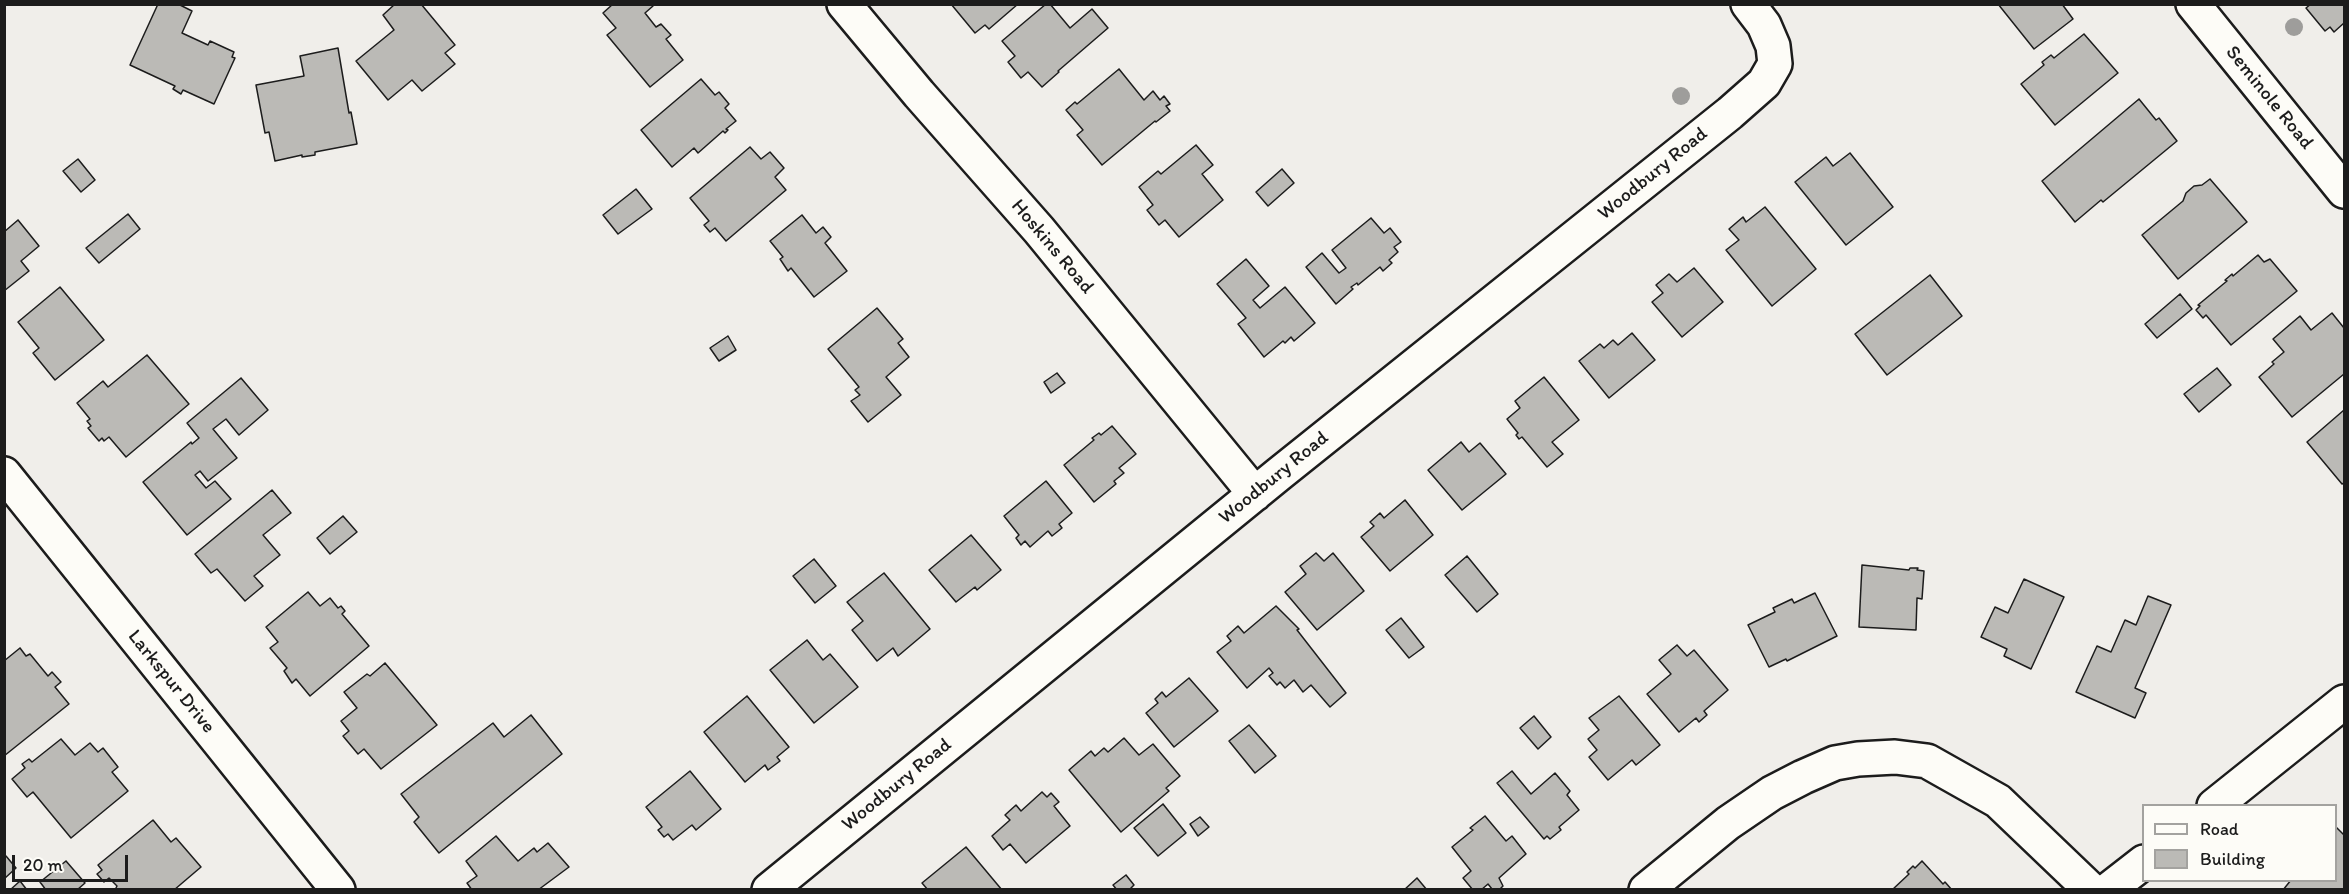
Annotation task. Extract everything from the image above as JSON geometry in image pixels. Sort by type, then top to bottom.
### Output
[{"type":"street","name":"Hoskins Road","points":[[844,4],[919,94],[1039,230],[1255,494]]},
{"type":"street","name":"Woodbury Road","points":[[769,890],[1255,494],[1730,113],[1764,83],[1775,64],[1773,46],[1764,25],[1748,4]]},
{"type":"street","name":"Seminole Road","points":[[2193,4],[2344,191]]},
{"type":"street","name":"Larkspur Drive","points":[[4,474],[338,890]]},
{"type":"street","points":[[2216,804],[2344,702]]},
{"type":"street","points":[[1646,890],[1728,824],[1772,793],[1835,763],[1895,757],[1927,761],[1998,801],[2091,890]]},
{"type":"street","points":[[2108,890],[2142,864]]},
{"type":"building","points":[[158,4],[178,4],[192,11],[182,33],[208,45],[210,41],[234,52],[232,57],[235,58],[214,104],[183,90],[181,94],[173,89],[175,86],[130,65]]},
{"type":"building","points":[[395,4],[421,4],[455,45],[445,53],[455,64],[422,91],[412,80],[388,100],[356,61],[394,30],[383,15]]},
{"type":"building","points":[[613,4],[652,4],[653,6],[645,13],[656,27],[661,24],[671,35],[666,39],[683,60],[650,87],[607,35],[616,28],[603,13]]},
{"type":"building","points":[[951,4],[1018,4],[989,29],[985,25],[975,33]]},
{"type":"building","points":[[1046,4],[1050,4],[1070,28],[1092,9],[1108,28],[1042,87],[1028,72],[1021,78],[1008,62],[1015,56],[1002,41]]},
{"type":"building","points":[[1998,4],[2062,4],[2073,19],[2034,49]]},
{"type":"building","points":[[2311,4],[2344,4],[2344,23],[2334,32],[2330,27],[2325,31],[2306,8]]},
{"type":"building","points":[[2084,34],[2118,73],[2055,125],[2021,84],[2044,65],[2042,62],[2051,55],[2054,58]]},
{"type":"building","points":[[338,48],[349,113],[351,112],[357,144],[315,152],[315,155],[302,157],[302,155],[275,161],[269,132],[265,133],[256,85],[304,76],[300,56]]},
{"type":"building","points":[[1119,69],[1144,100],[1153,91],[1160,100],[1164,96],[1170,104],[1166,106],[1170,111],[1102,165],[1077,135],[1083,130],[1066,110],[1075,102],[1077,104]]},
{"type":"building","points":[[701,79],[715,95],[719,92],[729,104],[725,108],[736,121],[726,129],[728,130],[725,133],[723,131],[698,153],[694,148],[672,167],[641,130]]},
{"type":"building","points":[[2139,99],[2156,120],[2159,118],[2177,141],[2075,222],[2042,181]]},
{"type":"building","points":[[1196,145],[1213,165],[1202,174],[1223,200],[1179,237],[1165,220],[1159,225],[1147,210],[1153,205],[1139,187],[1158,171],[1161,174]]},
{"type":"building","points":[[750,147],[761,159],[770,152],[784,168],[775,177],[786,190],[726,241],[715,228],[710,232],[704,225],[709,221],[690,198]]},
{"type":"building","points":[[1850,153],[1893,207],[1846,245],[1795,182],[1826,157],[1833,166]]},
{"type":"building","points":[[78,159],[95,180],[81,192],[63,171]]},
{"type":"building","points":[[1282,169],[1294,183],[1268,206],[1256,192]]},
{"type":"building","points":[[2210,179],[2247,222],[2178,279],[2142,235],[2183,201],[2186,193],[2194,186],[2202,185]]},
{"type":"building","points":[[636,189],[652,209],[618,234],[603,215]]},
{"type":"building","points":[[1765,207],[1816,269],[1772,306],[1726,250],[1739,240],[1729,229],[1743,217],[1746,222]]},
{"type":"building","points":[[128,214],[140,229],[99,263],[86,248]]},
{"type":"building","points":[[802,215],[816,233],[823,227],[831,237],[825,243],[847,271],[814,297],[791,268],[788,271],[780,259],[783,257],[770,241]]},
{"type":"building","points":[[1371,218],[1384,233],[1390,228],[1401,242],[1394,247],[1398,252],[1389,260],[1392,263],[1383,271],[1380,267],[1358,285],[1357,283],[1351,287],[1353,289],[1336,304],[1306,267],[1322,253],[1339,273],[1346,268],[1332,250]]},
{"type":"building","points":[[18,220],[39,246],[21,261],[29,271],[4,291],[4,232]]},
{"type":"building","points":[[2258,255],[2264,262],[2270,259],[2297,291],[2231,345],[2206,315],[2203,318],[2196,310],[2200,306],[2198,305],[2227,281],[2225,280]]},
{"type":"building","points":[[1246,259],[1269,286],[1253,300],[1260,308],[1285,287],[1315,323],[1294,341],[1291,337],[1285,343],[1283,341],[1264,357],[1238,324],[1246,318],[1217,284]]},
{"type":"building","points":[[1694,268],[1723,302],[1682,337],[1652,302],[1663,293],[1656,285],[1669,274],[1677,282]]},
{"type":"building","points":[[1930,275],[1962,316],[1887,375],[1855,334]]},
{"type":"building","points":[[60,287],[104,340],[55,380],[33,353],[39,348],[18,322]]},
{"type":"building","points":[[2180,294],[2192,309],[2157,338],[2145,324]]},
{"type":"building","points":[[877,308],[903,339],[898,343],[909,357],[886,377],[901,395],[868,422],[851,401],[860,395],[855,390],[859,387],[828,349]]},
{"type":"building","points":[[2332,313],[2344,328],[2344,374],[2292,417],[2259,377],[2284,352],[2273,339],[2300,316],[2311,330]]},
{"type":"building","points":[[1632,333],[1655,360],[1609,398],[1579,361],[1600,344],[1604,348],[1613,340],[1618,345]]},
{"type":"building","points":[[728,336],[736,350],[719,361],[710,348]]},
{"type":"building","points":[[147,355],[189,404],[126,457],[109,437],[104,441],[102,438],[99,441],[88,428],[91,426],[87,421],[90,419],[77,403],[103,381],[108,387]]},
{"type":"building","points":[[2217,368],[2231,385],[2199,412],[2184,394]]},
{"type":"building","points":[[1057,373],[1065,383],[1051,393],[1044,382]]},
{"type":"building","points":[[1544,377],[1579,420],[1552,442],[1563,454],[1547,467],[1522,437],[1519,439],[1516,435],[1518,433],[1507,419],[1520,408],[1515,401]]},
{"type":"building","points":[[241,378],[268,410],[239,435],[226,419],[213,429],[237,458],[208,481],[200,471],[195,475],[206,488],[215,481],[231,499],[187,535],[143,482],[199,438],[187,423]]},
{"type":"building","points":[[2344,410],[2344,483],[2342,484],[2307,442]]},
{"type":"building","points":[[1112,426],[1136,454],[1119,468],[1124,473],[1114,481],[1116,484],[1094,502],[1064,465],[1094,440],[1092,438],[1099,433],[1101,435]]},
{"type":"building","points":[[1461,442],[1469,452],[1480,443],[1506,474],[1462,510],[1428,470]]},
{"type":"building","points":[[1046,481],[1072,513],[1059,524],[1062,528],[1052,536],[1048,531],[1030,547],[1025,541],[1021,545],[1016,538],[1019,535],[1004,516]]},
{"type":"building","points":[[272,490],[291,513],[263,535],[280,555],[254,576],[263,586],[245,601],[217,569],[211,573],[195,554]]},
{"type":"building","points":[[1405,500],[1433,535],[1390,571],[1361,537],[1374,526],[1370,522],[1380,513],[1384,518]]},
{"type":"building","points":[[343,516],[357,532],[330,554],[317,538]]},
{"type":"building","points":[[971,535],[1001,570],[977,590],[975,587],[956,602],[929,570]]},
{"type":"building","points":[[1316,553],[1324,561],[1333,553],[1364,591],[1317,630],[1285,592],[1306,574],[1300,566]]},
{"type":"building","points":[[1467,556],[1498,594],[1477,612],[1445,575]]},
{"type":"building","points":[[814,559],[836,586],[815,603],[793,576]]},
{"type":"building","points":[[1862,565],[1909,570],[1918,568],[1917,570],[1924,571],[1922,599],[1917,598],[1916,630],[1859,627]]},
{"type":"building","points":[[884,573],[930,629],[898,656],[893,648],[877,661],[852,630],[863,621],[847,602]]},
{"type":"building","points":[[2024,579],[2064,597],[2031,669],[2004,656],[2007,649],[1981,637],[1995,607],[2008,613]]},
{"type":"building","points":[[308,592],[320,606],[330,598],[338,608],[341,606],[345,611],[342,614],[369,646],[310,696],[296,679],[292,683],[284,671],[287,668],[270,648],[278,642],[266,627]]},
{"type":"building","points":[[1815,593],[1837,636],[1787,661],[1786,659],[1769,667],[1748,625],[1775,612],[1773,608],[1792,599],[1794,603]]},
{"type":"building","points":[[2148,596],[2171,605],[2135,688],[2146,693],[2135,718],[2076,692],[2097,646],[2111,652],[2125,620],[2136,625]]},
{"type":"building","points":[[1276,606],[1299,629],[1297,630],[1346,693],[1330,707],[1311,685],[1303,692],[1294,680],[1285,688],[1280,682],[1277,685],[1269,676],[1273,673],[1269,668],[1247,688],[1217,652],[1231,641],[1227,636],[1238,626],[1244,633]]},
{"type":"building","points":[[1401,618],[1424,647],[1409,658],[1386,630]]},
{"type":"building","points":[[807,640],[823,660],[830,654],[858,687],[814,723],[770,670]]},
{"type":"building","points":[[1677,645],[1687,656],[1694,650],[1728,690],[1704,711],[1707,715],[1699,722],[1696,718],[1679,732],[1647,694],[1671,674],[1659,660]]},
{"type":"building","points":[[20,648],[26,656],[30,654],[48,676],[52,672],[61,682],[55,687],[69,704],[4,756],[4,661]]},
{"type":"building","points":[[385,663],[437,725],[381,769],[364,749],[358,754],[343,736],[349,731],[341,721],[357,708],[344,692],[367,674],[370,676]]},
{"type":"building","points":[[1189,678],[1218,711],[1174,747],[1146,713],[1158,703],[1155,699],[1162,692],[1166,697]]},
{"type":"building","points":[[747,696],[789,747],[777,757],[780,761],[768,770],[765,765],[745,782],[704,732]]},
{"type":"building","points":[[1619,696],[1660,745],[1636,765],[1632,760],[1608,780],[1589,757],[1597,750],[1588,739],[1599,730],[1589,718]]},
{"type":"building","points":[[531,715],[562,754],[439,853],[414,822],[419,817],[401,794],[493,723],[504,737]]},
{"type":"building","points":[[1534,716],[1551,737],[1538,749],[1520,728]]},
{"type":"building","points":[[1249,725],[1276,756],[1255,773],[1229,741]]},
{"type":"building","points":[[1124,738],[1139,755],[1153,744],[1180,776],[1166,788],[1169,791],[1121,832],[1069,770],[1091,751],[1095,756],[1104,748],[1108,752]]},
{"type":"building","points":[[61,739],[75,755],[90,743],[98,752],[103,748],[118,767],[112,772],[128,791],[71,838],[33,792],[27,797],[12,779],[25,768],[22,764],[29,759],[32,762]]},
{"type":"building","points":[[690,771],[721,809],[696,830],[692,825],[673,840],[668,834],[664,837],[658,830],[662,827],[646,807]]},
{"type":"building","points":[[1512,771],[1531,794],[1555,773],[1570,791],[1567,795],[1579,810],[1559,827],[1561,830],[1550,839],[1547,836],[1544,839],[1497,783]]},
{"type":"building","points":[[1042,792],[1047,797],[1051,793],[1059,802],[1054,806],[1070,826],[1026,863],[1010,844],[1003,850],[992,836],[1010,820],[1005,815],[1016,805],[1021,811]]},
{"type":"building","points":[[1163,804],[1186,833],[1158,856],[1134,828]]},
{"type":"building","points":[[1485,816],[1506,841],[1512,836],[1526,854],[1499,878],[1503,886],[1499,890],[1492,889],[1488,884],[1481,890],[1473,890],[1463,878],[1471,871],[1452,847],[1473,830],[1470,828]]},
{"type":"building","points":[[1200,817],[1209,827],[1198,836],[1190,824]]},
{"type":"building","points":[[153,820],[171,842],[176,838],[201,867],[174,890],[115,890],[117,886],[109,878],[104,882],[97,874],[102,870],[98,865]]},
{"type":"building","points":[[2337,828],[2344,835],[2344,890],[2283,890],[2289,882],[2337,882]]},
{"type":"building","points":[[496,836],[518,861],[534,848],[537,852],[548,843],[569,867],[538,890],[472,890],[467,883],[477,876],[466,861]]},
{"type":"building","points":[[966,847],[1002,890],[928,890],[922,883]]},
{"type":"building","points":[[6,856],[16,868],[4,879],[4,857]]},
{"type":"building","points":[[66,861],[85,883],[77,890],[46,890],[40,882]]},
{"type":"building","points":[[1922,861],[1943,884],[1945,882],[1952,890],[1892,890],[1909,874],[1907,872],[1913,866],[1915,868]]},
{"type":"building","points":[[1126,875],[1134,885],[1129,890],[1117,890],[1113,885]]},
{"type":"building","points":[[1417,878],[1427,890],[1404,890]]},
{"type":"building","points":[[20,881],[27,890],[10,890]]}]
